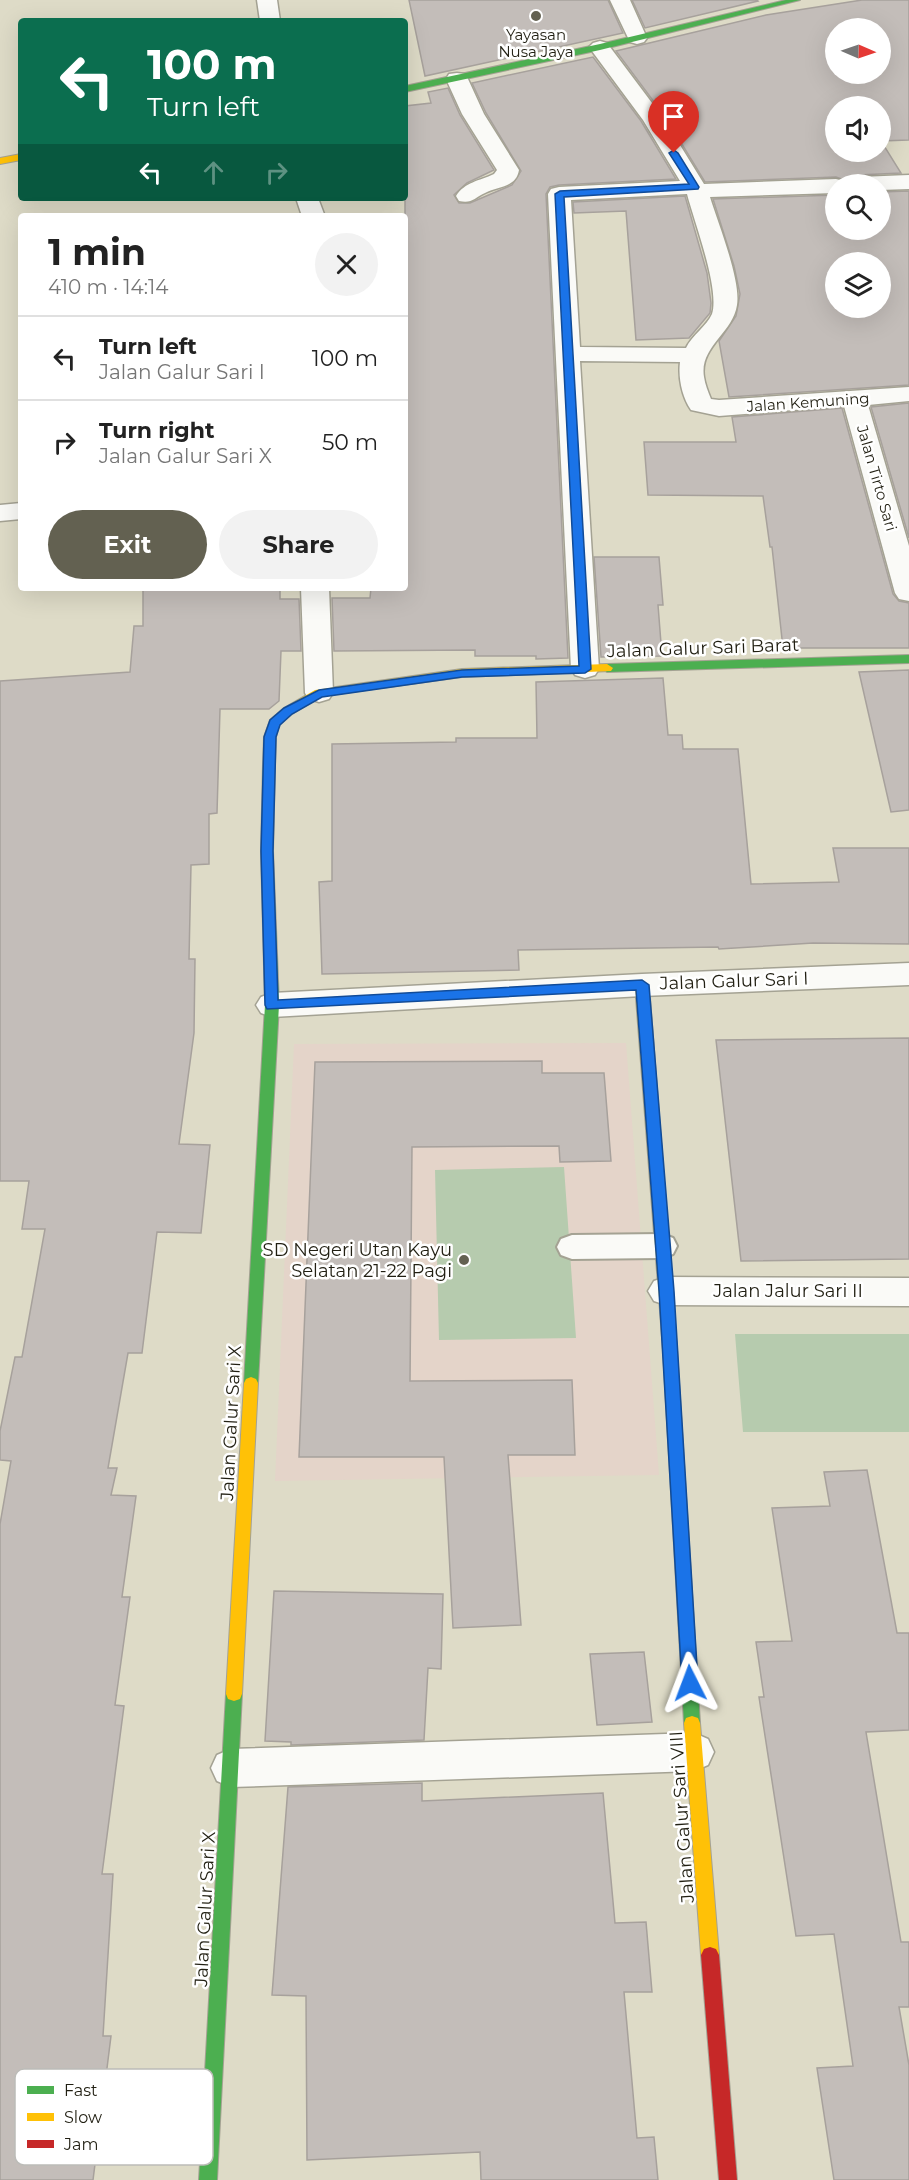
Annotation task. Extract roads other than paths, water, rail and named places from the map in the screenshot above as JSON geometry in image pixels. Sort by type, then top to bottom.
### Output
[{"type":"street","points":[[267,0],[270,18]]},
{"type":"street","points":[[620,0],[637,39]]},
{"type":"street","points":[[408,88],[603,52],[637,39],[796,0]]},
{"type":"street","points":[[568,354],[696,355],[700,344],[723,317],[726,301],[721,272],[696,189],[653,119],[603,52]]},
{"type":"street","points":[[457,79],[473,114],[508,170],[507,176],[471,190],[467,196]]},
{"type":"street","points":[[0,161],[18,158]]},
{"type":"street","points":[[891,183],[909,182]]},
{"type":"street","points":[[585,669],[560,194],[825,186]]},
{"type":"street","name":"Jalan Kemuning","points":[[696,355],[692,361],[691,376],[700,405],[707,408],[909,394]]},
{"type":"street","name":"Jalan Tirto Sari","points":[[854,398],[909,593]]},
{"type":"street","points":[[0,513],[18,511]]},
{"type":"street","points":[[315,591],[319,693]]},
{"type":"street","name":"Jalan Galur Sari Barat","points":[[319,693],[462,673],[909,659]]},
{"type":"street","name":"Jalan Galur Sari X","points":[[213,2090],[272,1005],[267,851],[270,737],[274,723],[319,693]]},
{"type":"street","name":"Jalan Galur Sari I","points":[[272,1005],[642,985],[909,974]]},
{"type":"street","name":"Jalan Galur Sari VIII","points":[[642,985],[666,1291],[694,1752],[728,2180]]},
{"type":"street","name":"Jalan Jalur Sari II","points":[[666,1291],[909,1292]]},
{"type":"street","points":[[231,1768],[694,1752]]},
{"type":"street","name":"Jalan Galur Sari X","points":[[208,2180],[209,2165]]},
{"type":"lane","points":[[572,1247],[662,1246]]},
{"type":"place","name":"Yayasan Nusa Jaya","points":[[536,16]]},
{"type":"place","name":"SD Negeri Utan Kayu Selatan 21-22 Pagi","points":[[464,1260]]}]
